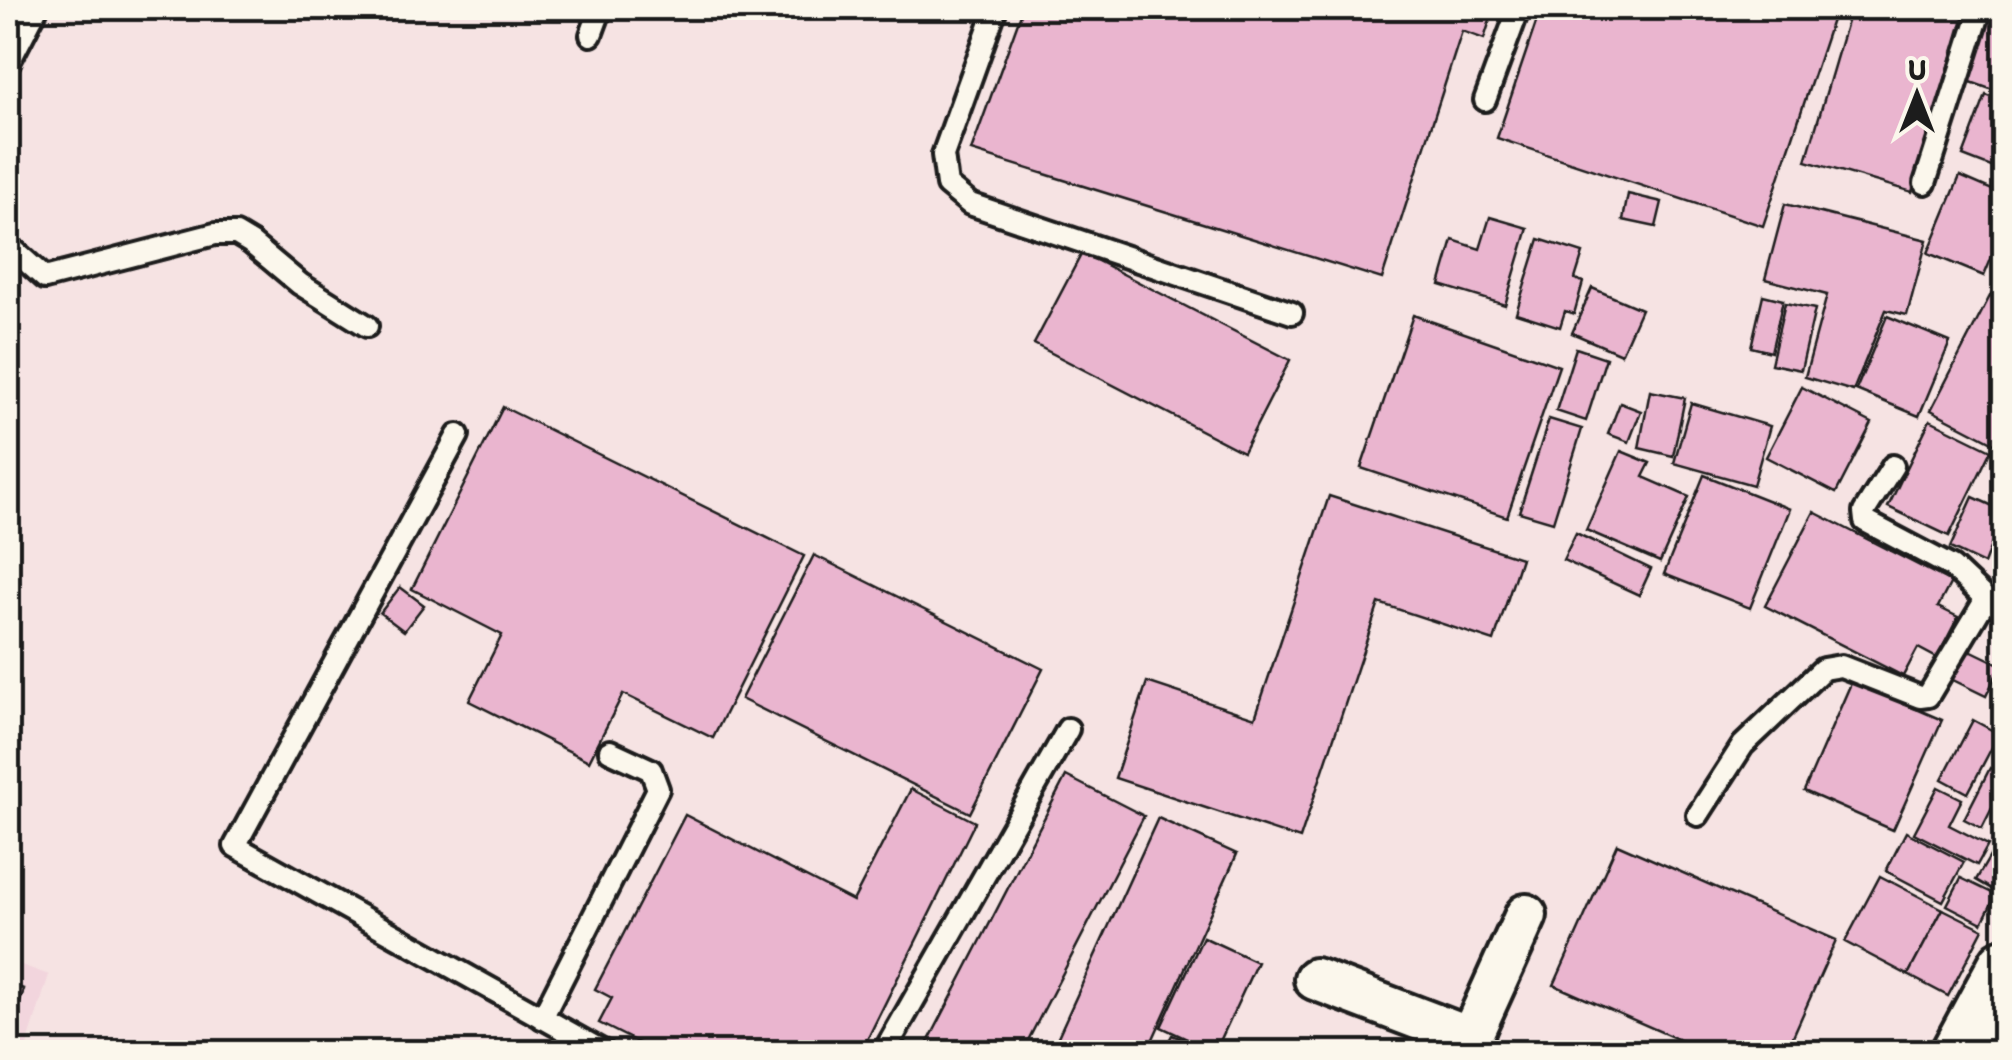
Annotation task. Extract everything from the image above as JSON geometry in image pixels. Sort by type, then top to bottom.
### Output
[{"type":"street","points":[[1316,980],[1466,1045],[1526,916]]},
{"type":"street","points":[[1956,1052],[2004,965]]},
{"type":"lane","points":[[8,64],[37,8]]},
{"type":"lane","points":[[591,35],[601,8]]},
{"type":"lane","points":[[996,8],[942,155],[947,185],[970,204],[1292,313]]},
{"type":"lane","points":[[1485,100],[1519,8]]},
{"type":"lane","points":[[1926,183],[1981,8]]},
{"type":"lane","points":[[8,245],[46,278],[215,234],[236,234],[312,292],[367,326]]},
{"type":"lane","points":[[458,435],[235,846],[604,1052]]},
{"type":"lane","points":[[1698,815],[1744,745],[1823,668],[1841,666],[1928,696],[1995,604],[1952,567],[1865,521],[1864,512],[1893,466]]},
{"type":"lane","points":[[884,1052],[1068,729]]},
{"type":"lane","points":[[542,1018],[658,789],[651,770],[610,751]]},
{"type":"shaded area","points":[[8,960],[49,975],[25,1052],[8,1052]]},
{"type":"building","points":[[1023,8],[1494,8],[1484,39],[1462,31],[1382,279],[971,151]]},
{"type":"building","points":[[1541,8],[1836,8],[1763,226],[1497,138]]},
{"type":"building","points":[[1851,8],[1966,8],[1912,192],[1806,161]]},
{"type":"building","points":[[1994,9],[2004,12],[2004,94],[1968,81]]},
{"type":"building","points":[[1986,95],[2004,102],[2004,172],[1963,156]]},
{"type":"building","points":[[1960,176],[2004,195],[2004,228],[1984,276],[1928,253]]},
{"type":"building","points":[[1628,194],[1662,202],[1656,227],[1623,220]]},
{"type":"building","points":[[1785,204],[1927,240],[1907,315],[1886,310],[1853,391],[1805,377],[1827,295],[1765,279]]},
{"type":"building","points":[[1490,217],[1528,228],[1505,305],[1440,285],[1453,240],[1480,249]]},
{"type":"building","points":[[1539,239],[1583,253],[1575,279],[1583,282],[1574,314],[1565,311],[1560,327],[1516,313]]},
{"type":"building","points":[[1082,253],[1290,360],[1243,452],[1034,344]]},
{"type":"building","points":[[2004,269],[2004,437],[2000,446],[1931,410]]},
{"type":"building","points":[[1592,288],[1641,309],[1621,354],[1572,333]]},
{"type":"building","points":[[1763,295],[1783,300],[1771,352],[1751,347]]},
{"type":"building","points":[[1785,303],[1815,309],[1801,370],[1771,364]]},
{"type":"building","points":[[1413,315],[1559,366],[1507,517],[1361,468]]},
{"type":"building","points":[[1887,316],[1950,342],[1919,416],[1856,390]]},
{"type":"building","points":[[1576,348],[1606,358],[1586,421],[1556,411]]},
{"type":"building","points":[[1802,387],[1872,423],[1836,493],[1766,457]]},
{"type":"building","points":[[1650,391],[1685,398],[1673,456],[1639,448]]},
{"type":"building","points":[[1620,403],[1641,411],[1629,442],[1608,434]]},
{"type":"building","points":[[1691,403],[1770,426],[1753,485],[1674,463]]},
{"type":"building","points":[[503,407],[804,556],[713,738],[623,694],[589,761],[469,701],[502,635],[412,589]]},
{"type":"building","points":[[1549,419],[1582,429],[1553,522],[1519,512]]},
{"type":"building","points":[[1930,420],[1991,450],[1949,536],[1888,507]]},
{"type":"building","points":[[1621,451],[1650,463],[1643,477],[1689,497],[1660,562],[1586,530]]},
{"type":"building","points":[[1704,475],[1790,509],[1750,608],[1664,574]]},
{"type":"building","points":[[1329,496],[1521,558],[1494,641],[1379,603],[1300,839],[1115,778],[1147,682],[1255,718]]},
{"type":"building","points":[[1973,497],[2004,511],[1984,564],[1950,548]]},
{"type":"building","points":[[1814,512],[1951,582],[1938,607],[1958,617],[1937,658],[1918,648],[1903,676],[1765,606]]},
{"type":"building","points":[[1576,533],[1651,569],[1639,595],[1563,560]]},
{"type":"building","points":[[814,555],[1043,669],[970,813],[741,699]]},
{"type":"building","points":[[400,587],[424,605],[404,631],[380,613]]},
{"type":"building","points":[[1966,648],[2001,665],[1986,696],[1951,679]]},
{"type":"building","points":[[1852,681],[1942,720],[1893,830],[1804,791]]},
{"type":"building","points":[[1973,720],[1999,734],[1968,793],[1942,779]]},
{"type":"building","points":[[1990,768],[2004,775],[2004,784],[1982,828],[1964,819]]},
{"type":"building","points":[[1066,776],[1144,816],[1022,1052],[923,1052]]},
{"type":"building","points":[[1938,787],[1962,799],[1949,825],[1988,845],[1977,865],[1914,833]]},
{"type":"building","points":[[911,789],[975,822],[861,1052],[657,1052],[599,1023],[612,998],[595,989],[685,815],[853,901]]},
{"type":"building","points":[[1158,818],[1237,854],[1147,1052],[1051,1052]]},
{"type":"building","points":[[1906,832],[1964,862],[1943,901],[1886,871]]},
{"type":"building","points":[[2004,832],[2004,891],[2002,895],[1976,880]]},
{"type":"building","points":[[1617,844],[1836,940],[1786,1052],[1707,1052],[1554,985]]},
{"type":"building","points":[[1880,876],[1943,909],[1908,975],[1845,942]]},
{"type":"building","points":[[1961,878],[1996,895],[1982,923],[1947,905]]},
{"type":"building","points":[[1943,909],[1983,929],[1948,996],[1908,975]]},
{"type":"building","points":[[1203,937],[1257,962],[1215,1052],[1161,1027]]},
{"type":"building","points":[[8,984],[24,989],[8,1041]]},
{"type":"building","points":[[1172,1035],[1213,1052],[1163,1052]]}]
